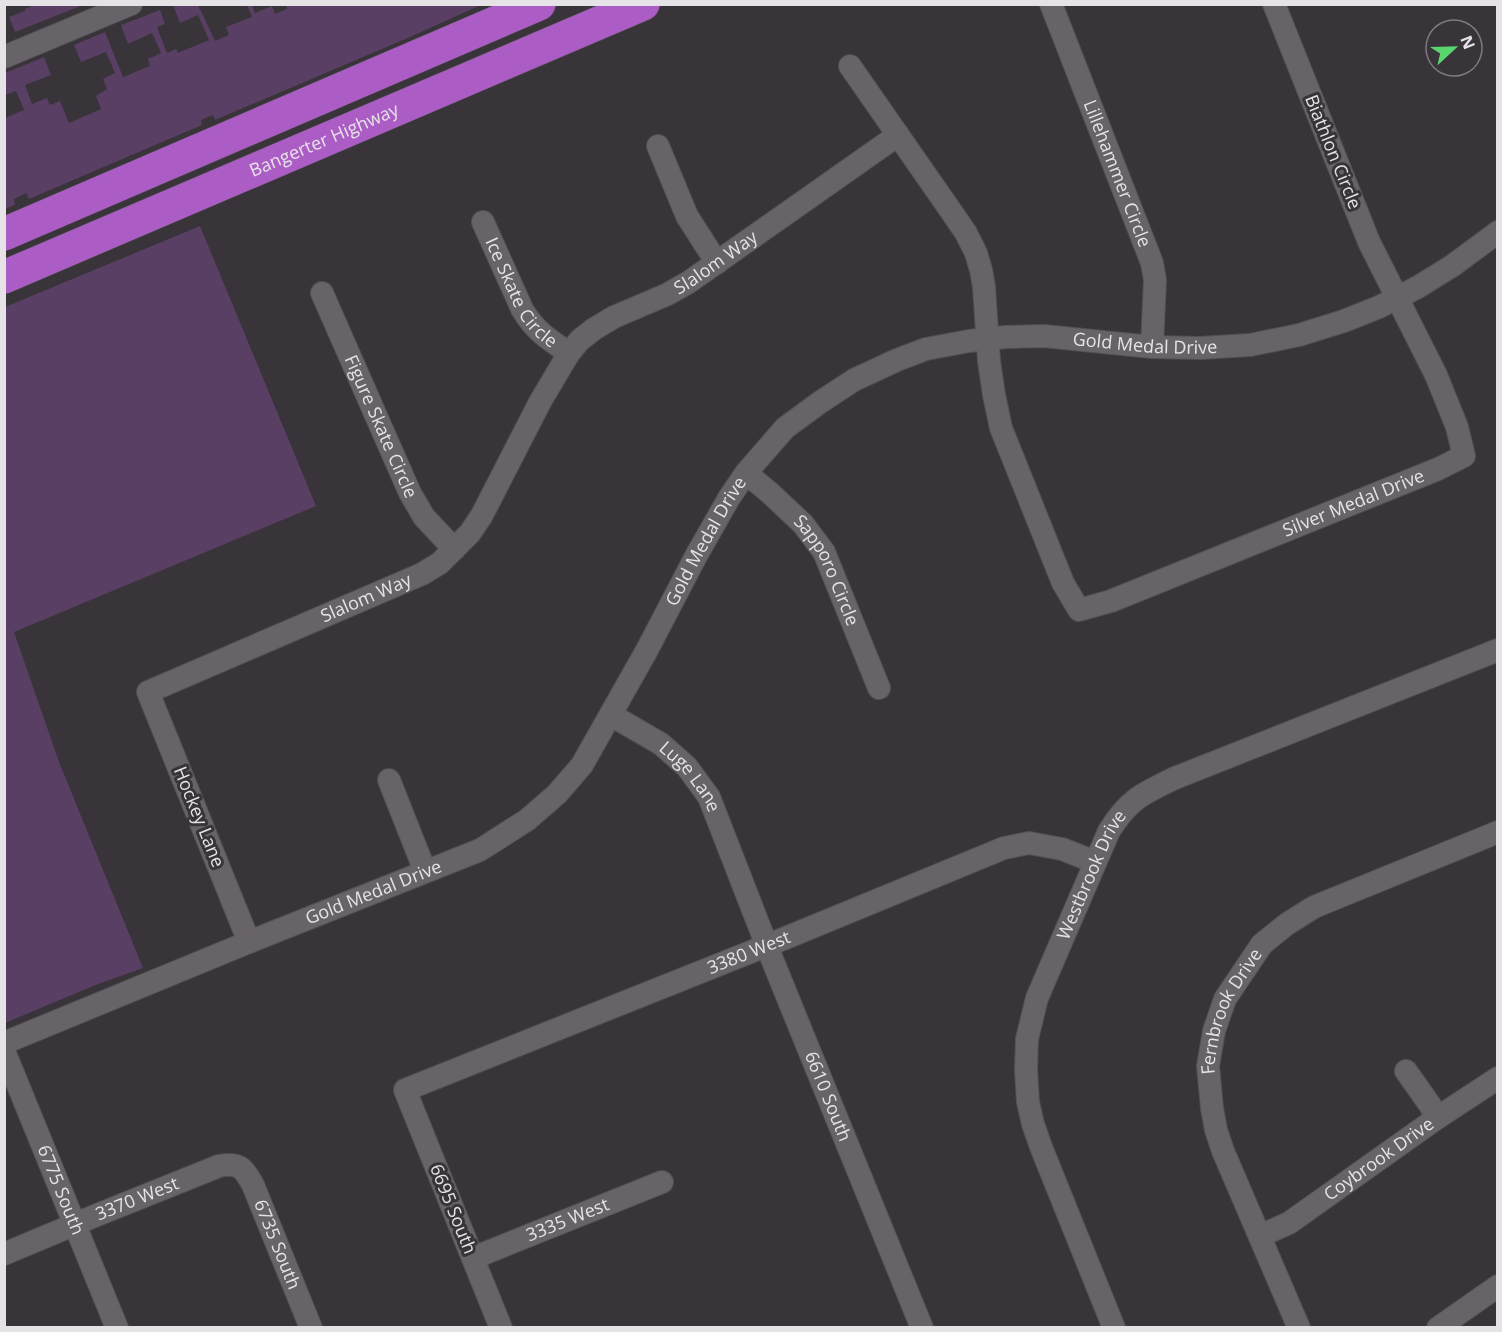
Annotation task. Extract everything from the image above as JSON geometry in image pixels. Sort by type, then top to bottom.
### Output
[{"type":"highway","points":[[4,234],[539,4]]},
{"type":"highway","name":"Bangerter Highway","points":[[4,277],[643,4]]},
{"type":"street","points":[[4,57],[131,4]]},
{"type":"street","name":"Lillehammer Circle","points":[[1051,4],[1152,263],[1155,280],[1152,347]]},
{"type":"street","name":"Biathlon Circle","points":[[1274,4],[1369,242],[1397,297]]},
{"type":"street","points":[[850,66],[966,233],[981,270],[988,339]]},
{"type":"street","name":"Slalom Way","points":[[148,692],[422,574],[440,563],[470,533],[482,515],[540,402],[569,353],[580,340],[594,328],[614,317],[668,294],[689,282],[898,135]]},
{"type":"street","points":[[658,146],[687,216],[717,263]]},
{"type":"street","name":"Ice Skate Circle","points":[[483,222],[530,322],[542,335],[569,353]]},
{"type":"street","name":"Gold Medal Drive","points":[[4,1043],[480,850],[527,820],[557,794],[582,765],[647,650],[696,556],[729,498],[746,474],[785,428],[854,380],[926,349],[988,339],[1044,336],[1152,347],[1200,348],[1250,345],[1299,335],[1344,321],[1397,297],[1452,266],[1497,232]]},
{"type":"street","name":"Figure Skate Circle","points":[[322,293],[410,493],[424,517],[454,549]]},
{"type":"street","name":"Silver Medal Drive","points":[[988,339],[994,395],[1001,428],[1063,583],[1079,610],[1122,597],[1428,473],[1464,456],[1457,427],[1436,375],[1397,297]]},
{"type":"street","name":"Sapporo Circle","points":[[746,474],[803,524],[824,552],[879,688]]},
{"type":"street","name":"Westbrook Drive","points":[[1114,1328],[1033,1124],[1028,1102],[1026,1070],[1027,1039],[1037,998],[1109,831],[1117,817],[1130,803],[1145,793],[1497,650]]},
{"type":"street","name":"Hockey Lane","points":[[148,692],[249,942]]},
{"type":"street","name":"Luge Lane","points":[[611,715],[661,744],[687,767],[709,797],[735,865]]},
{"type":"street","points":[[389,780],[425,871]]},
{"type":"street","name":"Fernbrook Drive","points":[[1299,1328],[1216,1130],[1208,1066],[1214,1031],[1225,999],[1262,944],[1287,924],[1314,908],[1497,832]]},
{"type":"street","name":"3380 West","points":[[405,1090],[767,946],[1004,848],[1029,843],[1062,849],[1095,862]]},
{"type":"street","name":"6610 South","points":[[735,865],[922,1328]]},
{"type":"street","name":"6775 South","points":[[4,1051],[117,1328]]},
{"type":"street","points":[[1406,1071],[1437,1118]]},
{"type":"street","name":"Coybrook Drive","points":[[1260,1236],[1289,1222],[1497,1078]]},
{"type":"street","name":"6695 South","points":[[405,1090],[501,1328]]},
{"type":"street","name":"3370 West","points":[[4,1254],[219,1166],[238,1165]]},
{"type":"street","name":"6735 South","points":[[238,1165],[253,1185],[311,1328]]},
{"type":"street","name":"3335 West","points":[[473,1258],[662,1182]]},
{"type":"street","points":[[1438,1328],[1497,1287]]},
{"type":"shaded area","points":[[34,5],[83,5],[15,32],[9,17]]},
{"type":"shaded area","points":[[173,5],[198,5],[215,41],[229,35],[226,27],[252,17],[247,5],[252,5],[255,13],[272,6],[275,14],[287,9],[286,5],[481,5],[215,120],[213,115],[201,120],[202,125],[29,199],[26,193],[14,199],[15,205],[5,209],[5,118],[24,110],[16,91],[5,95],[5,73],[44,57],[51,75],[25,85],[32,104],[47,98],[50,105],[60,101],[69,123],[101,109],[96,96],[107,89],[103,79],[115,73],[106,52],[81,62],[74,45],[105,32],[123,77],[150,66],[148,59],[161,53],[152,33],[128,44],[121,25],[160,10],[165,24],[157,27],[167,53],[176,49],[178,53],[209,40],[198,15],[180,23]]},
{"type":"shaded area","points":[[200,226],[316,506],[14,632],[59,762],[143,968],[5,1023],[5,307]]}]
